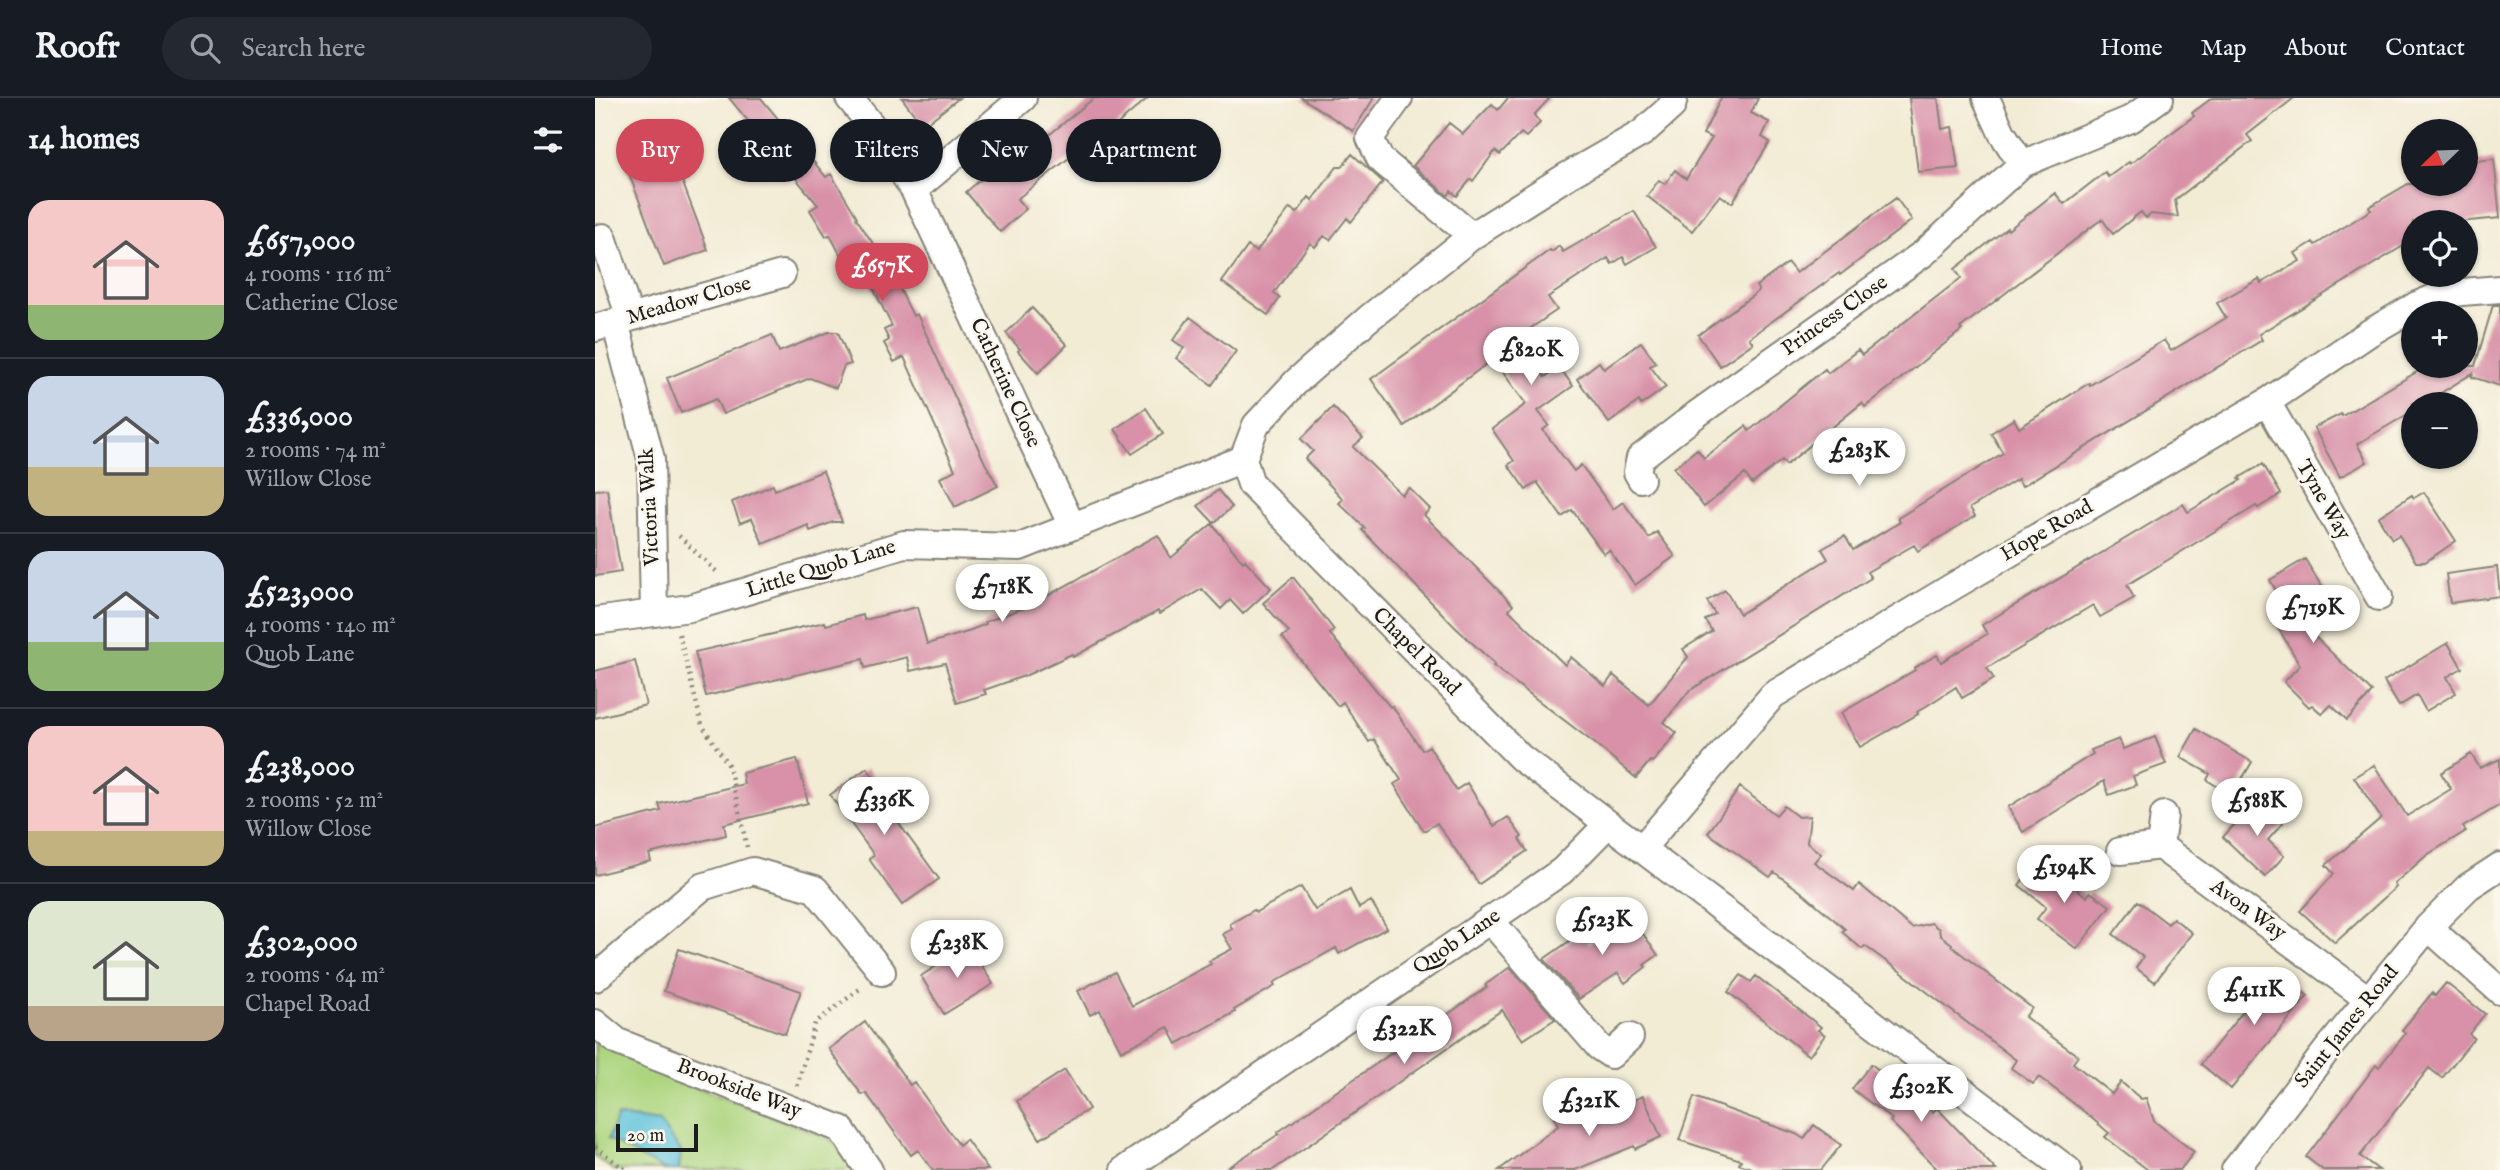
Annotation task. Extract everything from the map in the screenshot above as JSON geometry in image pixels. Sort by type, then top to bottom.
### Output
[{"type":"street","name":"Catherine Close","points":[[849,98],[872,126],[914,190],[1072,526]]},
{"type":"street","points":[[914,190],[1023,98]]},
{"type":"street","points":[[1399,98],[1370,138],[1380,159],[1472,236]]},
{"type":"street","points":[[1243,459],[1256,425],[1297,380],[1369,318],[1472,236],[1642,133],[1672,106],[1675,98]]},
{"type":"street","points":[[1986,98],[2002,133],[2022,164]]},
{"type":"street","name":"Princess Close","points":[[1641,468],[1697,414],[1924,253],[2022,164],[2131,119],[2160,98]]},
{"type":"street","name":"Victoria Walk","points":[[595,239],[603,237],[613,323],[652,459],[663,611]]},
{"type":"street","name":"Meadow Close","points":[[613,323],[782,274]]},
{"type":"street","name":"Hope Road","points":[[1643,847],[1773,695],[2267,402],[2369,333],[2417,305],[2439,296],[2500,289]]},
{"type":"street","name":"Tyne Way","points":[[2267,402],[2379,597]]},
{"type":"street","name":"Little Quob Lane","points":[[595,621],[690,608],[904,544],[1020,547],[1243,459]]},
{"type":"street","name":"Chapel Road","points":[[1243,459],[1251,484],[1270,506],[1521,758],[1643,847],[2068,1170]]},
{"type":"street","points":[[2120,851],[2160,846],[2164,815]]},
{"type":"street","name":"Quob Lane","points":[[1124,1170],[1562,871],[1608,824]]},
{"type":"street","name":"Avon Way","points":[[2160,846],[2368,999]]},
{"type":"street","name":"Saint James Road","points":[[2235,1170],[2368,999],[2428,927],[2468,887],[2500,866]]},
{"type":"street","points":[[595,978],[702,887],[753,871],[815,889],[882,972]]},
{"type":"street","points":[[1490,920],[1599,1047],[1611,1055],[1630,1037]]},
{"type":"street","points":[[2428,927],[2500,991]]},
{"type":"street","name":"Brookside Way","points":[[595,1023],[618,1042],[841,1129],[869,1170]]},
{"type":"path","points":[[654,512],[739,593]]},
{"type":"path","points":[[663,611],[702,725],[729,766],[753,871]]},
{"type":"path","points":[[790,1109],[815,1023],[882,972]]},
{"type":"path","points":[[595,1147],[626,1170]]},
{"type":"green space","points":[[595,1041],[670,1077],[826,1137],[840,1147],[856,1170],[613,1170],[595,1157]]},
{"type":"water","points":[[617,1116],[659,1122],[681,1151],[679,1170],[664,1170],[608,1139]]},
{"type":"building","points":[[729,98],[761,98],[778,119],[746,119]]},
{"type":"building","points":[[902,98],[959,98],[932,119],[918,119]]},
{"type":"building","points":[[1094,98],[1148,98],[1123,119],[1068,119]]},
{"type":"building","points":[[1302,98],[1374,98],[1353,131]]},
{"type":"building","points":[[1508,98],[1550,98],[1534,115],[1540,123],[1526,137],[1521,133],[1500,155],[1495,151],[1473,181],[1471,179],[1457,196],[1451,191],[1448,196],[1413,166],[1449,123],[1463,134],[1492,104],[1498,110]]},
{"type":"building","points":[[1721,98],[1758,98],[1751,113],[1769,122],[1762,137],[1770,142],[1732,203],[1720,195],[1692,231],[1647,196],[1659,180],[1665,184],[1675,170],[1686,179],[1712,138],[1703,134]]},
{"type":"building","points":[[1909,98],[1938,98],[1942,129],[1952,127],[1958,168],[1918,172]]},
{"type":"building","points":[[2212,98],[2294,98],[2247,135],[2252,141],[2175,200],[2178,217],[2151,214],[2146,218],[2141,212],[2113,234],[2102,219],[1960,328],[1962,330],[1865,407],[1862,403],[1786,465],[1782,460],[1752,484],[1745,474],[1704,507],[1674,468],[1697,449],[1704,458],[1746,426],[1749,431],[1825,369],[1828,373],[1858,350],[1862,355],[1961,278],[1955,269],[2007,228],[2008,230],[2055,193],[2064,204],[2105,172],[2108,177],[2129,162],[2130,164],[2194,116],[2192,113]]},
{"type":"building","points":[[1066,121],[1066,160],[1052,171],[1052,132]]},
{"type":"building","points":[[1352,154],[1383,182],[1351,222],[1347,218],[1330,240],[1324,236],[1315,247],[1310,243],[1274,293],[1280,298],[1268,315],[1222,282],[1248,246],[1256,252],[1290,208],[1297,213],[1309,197],[1312,200],[1337,167],[1342,167]]},
{"type":"building","points":[[2494,159],[2500,218],[2478,220],[2478,210],[2401,210],[2401,247],[2259,334],[2262,340],[2022,486],[2018,479],[1970,508],[1975,516],[1918,551],[1914,545],[1867,572],[1871,578],[1689,691],[1664,722],[1677,733],[1636,778],[1493,666],[1495,664],[1456,628],[1362,530],[1365,528],[1339,503],[1343,499],[1305,459],[1313,451],[1301,439],[1333,407],[1363,438],[1353,447],[1402,495],[1409,488],[1430,509],[1424,515],[1513,605],[1509,610],[1565,665],[1571,657],[1605,686],[1613,675],[1649,705],[1688,657],[1683,649],[1712,631],[1705,620],[1715,614],[1707,601],[1725,590],[1740,614],[1828,559],[1822,549],[1845,536],[1853,550],[1900,522],[1898,518],[2003,453],[1991,433],[2014,419],[2019,428],[2089,383],[2090,385],[2164,340],[2171,351],[2226,318],[2217,303],[2259,279],[2261,283],[2300,261],[2295,253],[2313,242],[2315,245],[2401,188],[2401,196],[2478,196],[2478,161]]},
{"type":"building","points":[[816,165],[826,177],[830,175],[830,182],[836,182],[890,269],[913,316],[917,314],[998,486],[955,507],[940,478],[955,470],[904,357],[894,362],[884,343],[889,340],[884,330],[892,326],[865,272],[853,279],[830,235],[826,236],[810,210],[818,205],[799,182],[816,182]]},
{"type":"building","points":[[632,182],[682,182],[708,250],[664,266]]},
{"type":"building","points":[[978,182],[1039,182],[1017,199],[1026,209],[1000,232],[966,192]]},
{"type":"building","points":[[1896,198],[1912,220],[1840,275],[1839,273],[1749,338],[1753,343],[1720,366],[1698,335],[1759,291],[1756,286],[1788,263],[1796,273]]},
{"type":"building","points":[[1634,211],[1656,247],[1627,264],[1623,257],[1612,264],[1608,258],[1548,297],[1557,310],[1524,333],[1526,335],[1518,341],[1545,377],[1559,367],[1573,386],[1538,411],[1549,425],[1543,430],[1574,471],[1581,465],[1613,509],[1623,502],[1649,538],[1657,532],[1675,556],[1635,585],[1609,550],[1604,554],[1572,510],[1562,517],[1537,482],[1526,490],[1508,465],[1514,461],[1492,429],[1526,404],[1493,359],[1404,426],[1371,379],[1550,250],[1552,252],[1559,246],[1563,252]]},
{"type":"building","points":[[2493,305],[2500,305],[2500,386],[2475,378],[2478,378],[2478,356]]},
{"type":"building","points":[[1032,308],[1067,345],[1038,373],[1006,333]]},
{"type":"building","points":[[1190,317],[1236,351],[1212,385],[1176,358],[1184,348],[1173,340]]},
{"type":"building","points":[[829,332],[838,332],[851,364],[844,366],[836,388],[810,378],[723,414],[716,399],[681,413],[667,378],[772,335],[779,352]]},
{"type":"building","points":[[1641,342],[1656,363],[1650,366],[1666,387],[1641,405],[1639,401],[1609,423],[1577,379],[1599,362],[1604,369]]},
{"type":"building","points":[[2407,378],[2465,378],[2442,392],[2401,392],[2401,418],[2357,444],[2367,462],[2340,477],[2314,428],[2341,414],[2342,416]]},
{"type":"building","points":[[1146,408],[1163,434],[1132,454],[1115,429]]},
{"type":"building","points":[[2263,464],[2281,494],[2258,508],[2256,506],[2127,585],[2134,598],[2100,617],[2093,605],[1987,668],[1994,679],[1962,698],[1956,687],[1917,712],[1918,714],[1860,747],[1841,713],[1937,655],[1941,662],[1987,634],[1982,625],[2183,504],[2188,512]]},
{"type":"building","points":[[823,471],[842,522],[833,522],[810,531],[808,525],[763,544],[752,518],[740,523],[732,502],[773,485],[775,490]]},
{"type":"building","points":[[607,489],[621,572],[595,576],[595,490]]},
{"type":"building","points":[[1218,490],[1232,507],[1214,523],[1198,506]]},
{"type":"building","points":[[2424,492],[2456,541],[2425,562],[2416,562],[2399,535],[2392,539],[2378,517],[2412,495],[2414,498]]},
{"type":"building","points":[[1212,524],[1243,562],[1245,560],[1271,588],[1243,614],[1230,600],[1221,609],[1202,589],[1073,657],[1072,654],[1027,675],[984,690],[986,694],[957,703],[945,663],[910,671],[907,657],[865,668],[863,659],[706,696],[695,652],[825,622],[826,625],[863,615],[864,620],[917,607],[927,644],[971,631],[986,624],[985,622],[1029,606],[1158,535],[1171,558]]},
{"type":"building","points":[[2305,559],[2328,597],[2320,602],[2330,620],[2310,632],[2372,692],[2347,720],[2331,705],[2322,714],[2312,705],[2309,707],[2284,682],[2300,665],[2270,614],[2284,605],[2270,580]]},
{"type":"building","points":[[2497,567],[2500,596],[2450,603],[2446,574]]},
{"type":"building","points":[[1293,577],[1334,630],[1330,634],[1390,707],[1392,706],[1422,750],[1429,746],[1456,790],[1467,783],[1494,826],[1508,817],[1522,837],[1519,839],[1527,851],[1479,884],[1437,823],[1424,831],[1394,784],[1401,780],[1374,739],[1369,742],[1343,702],[1338,706],[1282,637],[1289,632],[1263,603]]},
{"type":"building","points":[[2448,643],[2462,668],[2447,677],[2456,693],[2426,711],[2417,695],[2399,706],[2384,681]]},
{"type":"building","points":[[635,661],[646,705],[595,718],[595,671]]},
{"type":"building","points":[[2196,729],[2252,762],[2232,796],[2207,780],[2210,774],[2180,757]]},
{"type":"building","points":[[2155,737],[2166,764],[2133,776],[2136,785],[2109,795],[2104,781],[2023,832],[2008,807],[2093,754],[2091,750],[2119,739],[2123,749]]},
{"type":"building","points":[[2471,754],[2480,768],[2500,759],[2500,805],[2463,827],[2466,831],[2427,855],[2335,943],[2300,911],[2334,874],[2326,865],[2381,818],[2354,777],[2374,765],[2407,816],[2451,789],[2441,773]]},
{"type":"building","points":[[797,759],[808,803],[724,824],[726,835],[649,854],[651,861],[595,875],[595,828],[661,811],[659,804],[744,784],[742,773]]},
{"type":"building","points":[[867,768],[900,815],[895,818],[939,879],[902,905],[869,859],[874,855],[830,795]]},
{"type":"building","points":[[1740,787],[1776,815],[1784,806],[1798,817],[1810,816],[1807,843],[1821,854],[1814,862],[1854,891],[1859,884],[1912,928],[1931,923],[1951,946],[2032,1008],[2025,1017],[2078,1056],[2073,1063],[2112,1094],[2121,1082],[2141,1099],[2146,1098],[2154,1121],[2194,1152],[2180,1170],[2148,1170],[2105,1137],[2109,1133],[2081,1109],[2039,1077],[2033,1084],[2011,1068],[2016,1060],[1865,946],[1862,949],[1842,932],[1845,929],[1804,894],[1774,872],[1770,877],[1708,833]]},
{"type":"building","points":[[2258,799],[2283,823],[2268,840],[2284,856],[2265,877],[2223,837]]},
{"type":"building","points":[[2038,860],[2087,897],[2090,892],[2110,906],[2077,949],[2037,919],[2046,907],[2019,885]]},
{"type":"building","points":[[1301,887],[1315,910],[1350,890],[1359,908],[1371,901],[1387,928],[1339,954],[1336,948],[1273,983],[1275,986],[1234,1010],[1235,1012],[1177,1044],[1168,1027],[1121,1051],[1100,1010],[1090,1015],[1078,991],[1115,972],[1132,1006],[1211,964],[1209,961],[1232,949],[1223,934],[1232,929],[1230,924]]},
{"type":"building","points":[[2138,901],[2168,924],[2173,918],[2192,933],[2155,982],[2136,968],[2143,957],[2113,934]]},
{"type":"building","points":[[1629,914],[1658,955],[1625,983],[1618,973],[1579,999],[1544,959],[1581,933],[1589,944]]},
{"type":"building","points":[[969,945],[993,984],[944,1014],[921,976]]},
{"type":"building","points":[[679,949],[801,991],[785,1034],[664,991]]},
{"type":"building","points":[[1510,967],[1555,1019],[1523,1040],[1502,1010],[1273,1170],[1224,1170],[1487,987],[1485,985]]},
{"type":"building","points":[[2273,969],[2308,996],[2231,1089],[2201,1064],[2249,1004],[2246,1002],[2248,999],[2240,993],[2252,977],[2261,984]]},
{"type":"building","points":[[1741,975],[1751,982],[1756,976],[1821,1027],[1818,1030],[1825,1035],[1809,1056],[1728,992]]},
{"type":"building","points":[[2446,983],[2485,1014],[2469,1034],[2474,1038],[2442,1078],[2429,1068],[2360,1156],[2379,1170],[2323,1170],[2306,1157],[2376,1065],[2379,1067],[2405,1034],[2402,1030],[2432,993],[2435,996]]},
{"type":"building","points":[[865,1022],[910,1085],[914,1082],[959,1145],[966,1139],[988,1170],[933,1170],[918,1150],[911,1155],[866,1093],[862,1095],[829,1049]]},
{"type":"building","points":[[1871,1064],[1933,1112],[1937,1108],[1996,1170],[1938,1170],[1890,1121],[1892,1119],[1852,1089]]},
{"type":"building","points":[[1065,1070],[1089,1109],[1040,1139],[1017,1101]]},
{"type":"building","points":[[1643,1096],[1661,1137],[1575,1170],[1499,1170],[1558,1126],[1555,1118],[1590,1104],[1595,1116]]},
{"type":"building","points":[[1694,1097],[1804,1139],[1814,1125],[1841,1145],[1821,1170],[1757,1170],[1739,1164],[1741,1160],[1679,1140]]}]
